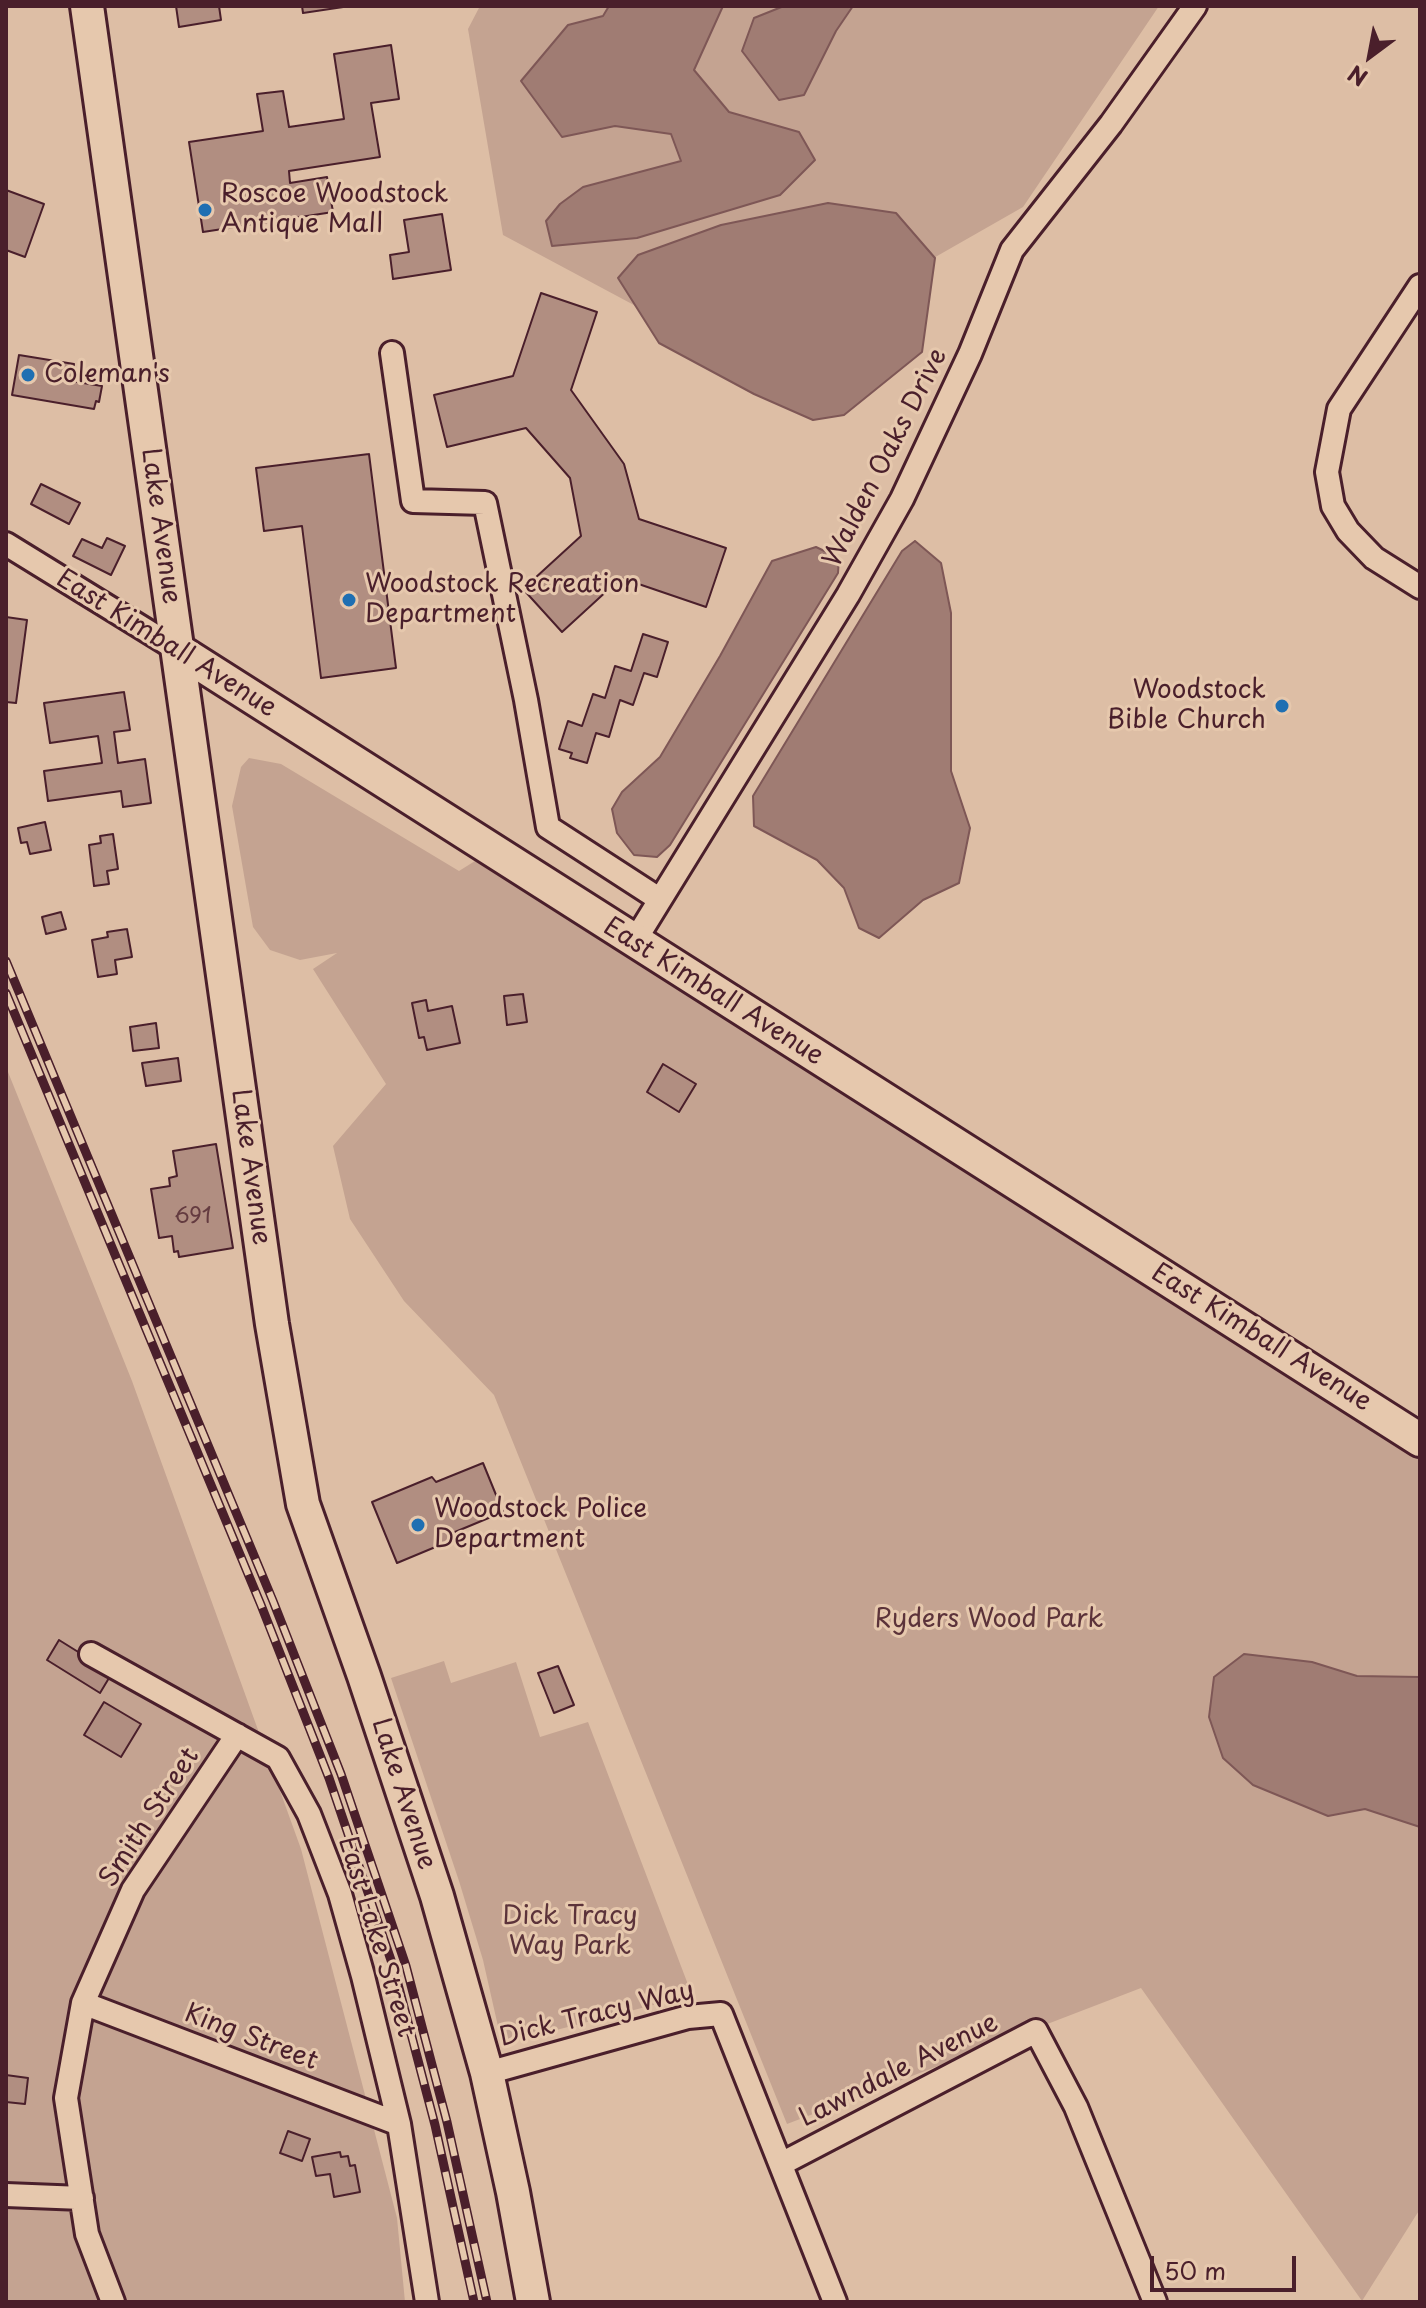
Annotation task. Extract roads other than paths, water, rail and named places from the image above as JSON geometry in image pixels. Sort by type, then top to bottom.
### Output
[{"type":"street","name":"Lake Avenue","points":[[87,6],[272,1324],[303,1504],[437,1896],[487,2073],[533,2302]]},
{"type":"street","name":"Walden Oaks Drive","points":[[634,942],[848,595],[902,499],[970,354],[1012,250],[1111,124],[1195,6]]},
{"type":"street","points":[[1420,286],[1339,409],[1327,472],[1333,506],[1348,531],[1374,558],[1420,587]]},
{"type":"street","points":[[392,353],[413,501],[485,503],[526,700],[548,827],[659,899]]},
{"type":"street","name":"East Kimball Avenue","points":[[6,544],[178,650],[1420,1440]]},
{"type":"street","name":"East Lake Street","points":[[91,1654],[278,1758],[309,1814],[340,1894],[399,2124],[427,2302]]},
{"type":"street","name":"Smith Street","points":[[113,2302],[87,2234],[66,2098],[83,2003],[133,1890],[237,1735]]},
{"type":"street","name":"King Street","points":[[83,2003],[399,2124]]},
{"type":"street","name":"Dick Tracy Way","points":[[487,2073],[688,2017],[721,2014],[781,2164]]},
{"type":"street","name":"Lawndale Avenue","points":[[781,2164],[1036,2031],[1076,2107],[1155,2302]]},
{"type":"street","points":[[781,2164],[835,2302]]},
{"type":"street","points":[[6,2195],[82,2198]]},
{"type":"railway","points":[[6,961],[273,1601],[341,1774],[406,1966],[447,2122],[487,2302]]},
{"type":"railway","points":[[6,993],[261,1605],[329,1778],[394,1969],[435,2125],[474,2302]]},
{"type":"place","name":"Roscoe Woodstock Antique Mall","points":[[205,210]]},
{"type":"place","name":"Coleman's","points":[[28,375]]},
{"type":"place","name":"Woodstock Recreation Department","points":[[349,600]]},
{"type":"place","name":"Woodstock Bible Church","points":[[1282,706]]},
{"type":"place","name":"Woodstock Police Department","points":[[418,1525]]},
{"type":"park label","name":"Ryders Wood Park","points":[[989,1620]]},
{"type":"park label","name":"Dick Tracy Way Park","points":[[570,1932]]}]
